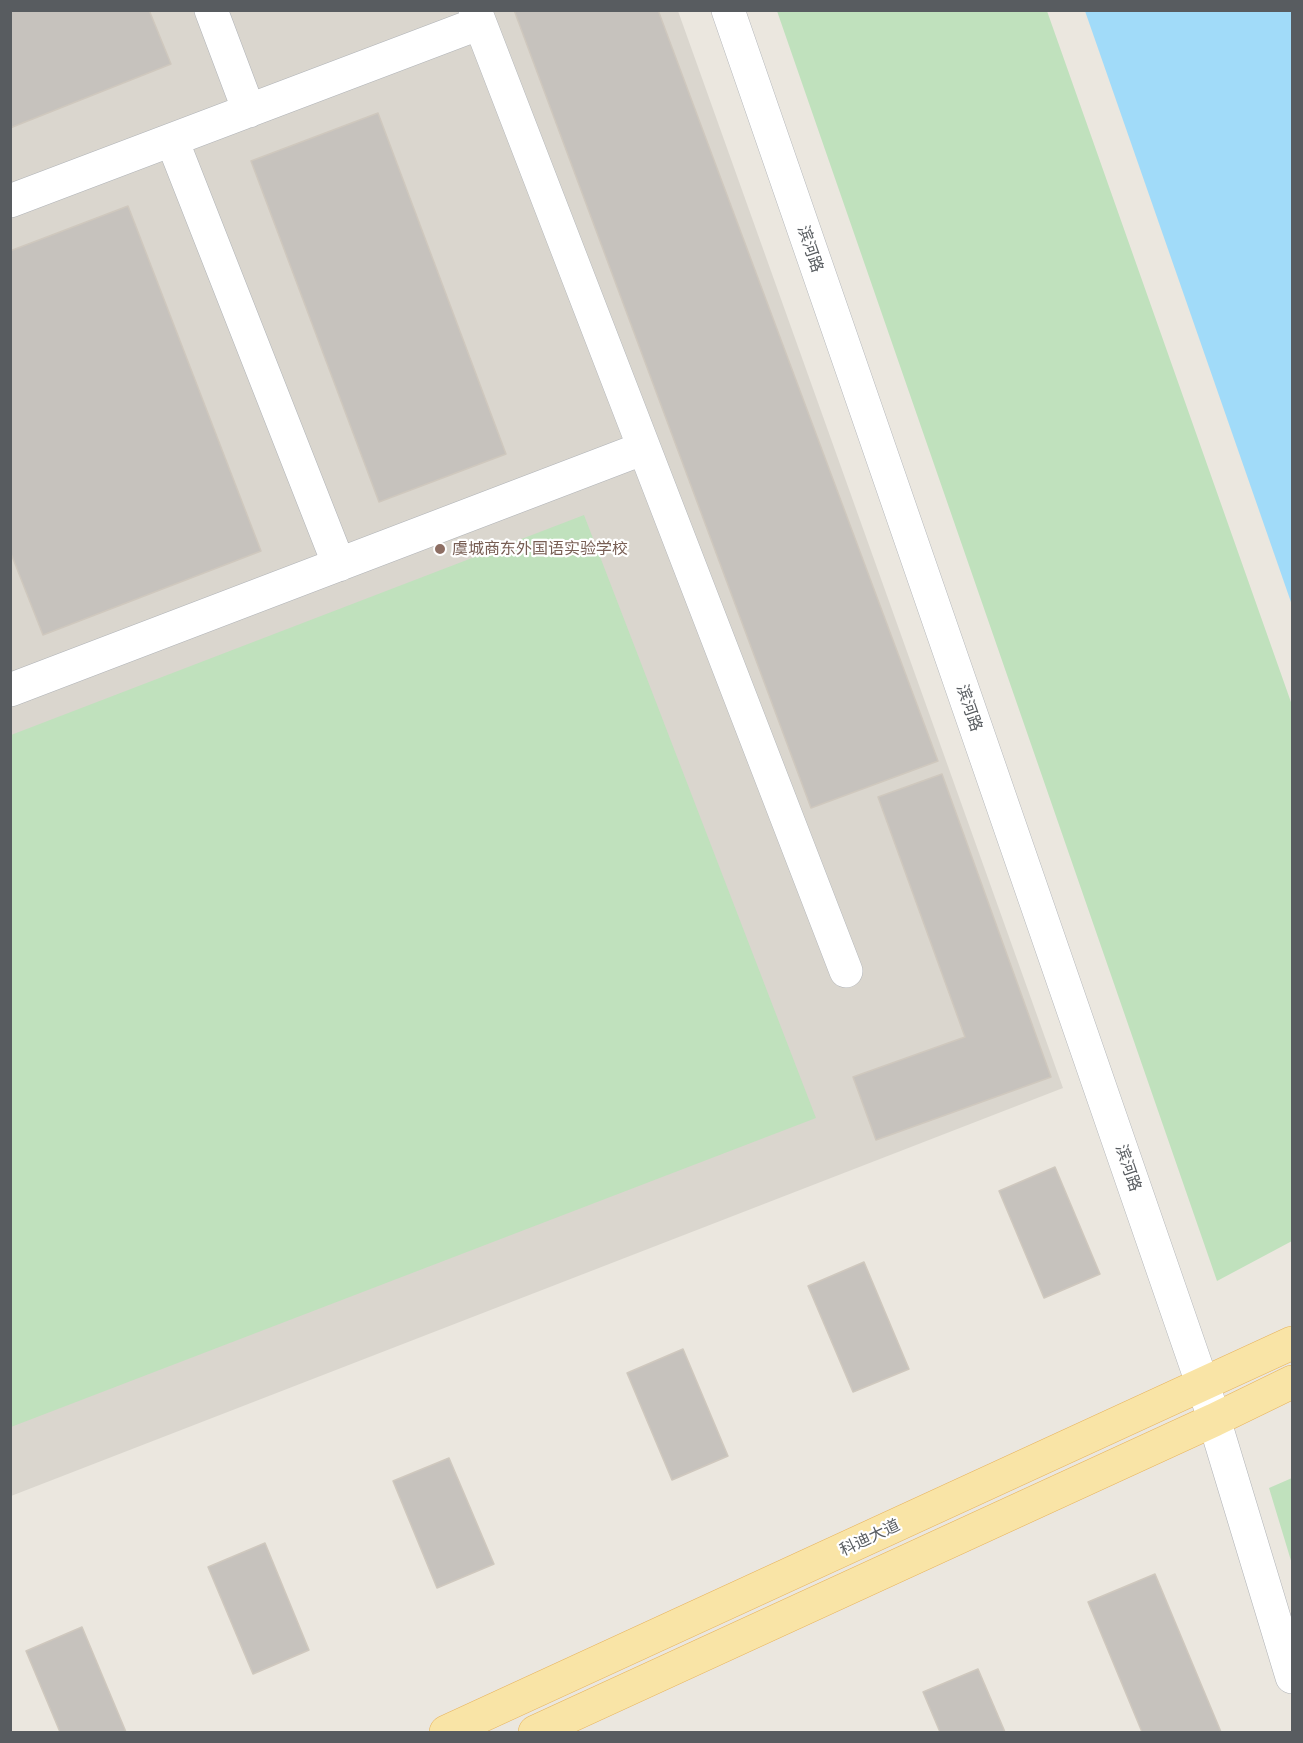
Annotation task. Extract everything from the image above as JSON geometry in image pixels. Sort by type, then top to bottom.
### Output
[{"type":"main road","name":"科迪大道","points":[[535,1732],[1209,1404],[1293,1343]]},
{"type":"main road","name":"科迪大道","points":[[446,1732],[1209,1404],[1293,1382]]},
{"type":"street","points":[[211,10],[249,111]]},
{"type":"street","name":"滨河路","points":[[728,10],[1209,1404],[1293,1677]]},
{"type":"street","points":[[10,201],[249,111],[478,17],[846,971]]},
{"type":"street","points":[[172,140],[339,565]]},
{"type":"street","points":[[10,690],[644,448]]},
{"type":"shaded area","name":"虞城商东外国语实验学校","points":[[11,11],[678,11],[1063,1088],[11,1496]]},
{"type":"green space","points":[[777,11],[1047,11],[1292,705],[1292,1241],[1217,1281]]},
{"type":"green space","points":[[584,515],[816,1118],[11,1427],[11,735]]},
{"type":"green space","points":[[1292,1478],[1292,1564],[1269,1488]]},
{"type":"water","points":[[1085,11],[1292,11],[1292,605]]},
{"type":"building","points":[[10,10],[149,10],[171,64],[10,128]]},
{"type":"building","points":[[514,10],[658,10],[938,761],[811,808]]},
{"type":"building","points":[[378,113],[506,454],[379,502],[251,161]]},
{"type":"building","points":[[128,206],[261,551],[43,635],[10,551],[10,251]]},
{"type":"building","points":[[942,774],[1051,1077],[876,1140],[853,1077],[965,1037],[878,797]]},
{"type":"building","points":[[1055,1167],[1100,1274],[1044,1298],[999,1191]]},
{"type":"building","points":[[864,1262],[909,1369],[853,1392],[808,1286]]},
{"type":"building","points":[[683,1349],[728,1456],[672,1480],[627,1373]]},
{"type":"building","points":[[449,1458],[494,1564],[437,1588],[393,1481]]},
{"type":"building","points":[[265,1543],[309,1650],[253,1674],[208,1567]]},
{"type":"building","points":[[1155,1574],[1221,1732],[1142,1732],[1088,1602]]},
{"type":"building","points":[[82,1627],[126,1732],[60,1732],[26,1651]]},
{"type":"building","points":[[978,1669],[1005,1732],[940,1732],[923,1692]]},
{"type":"place","name":"虞城商东外国语实验学校","points":[[440,549]]}]
